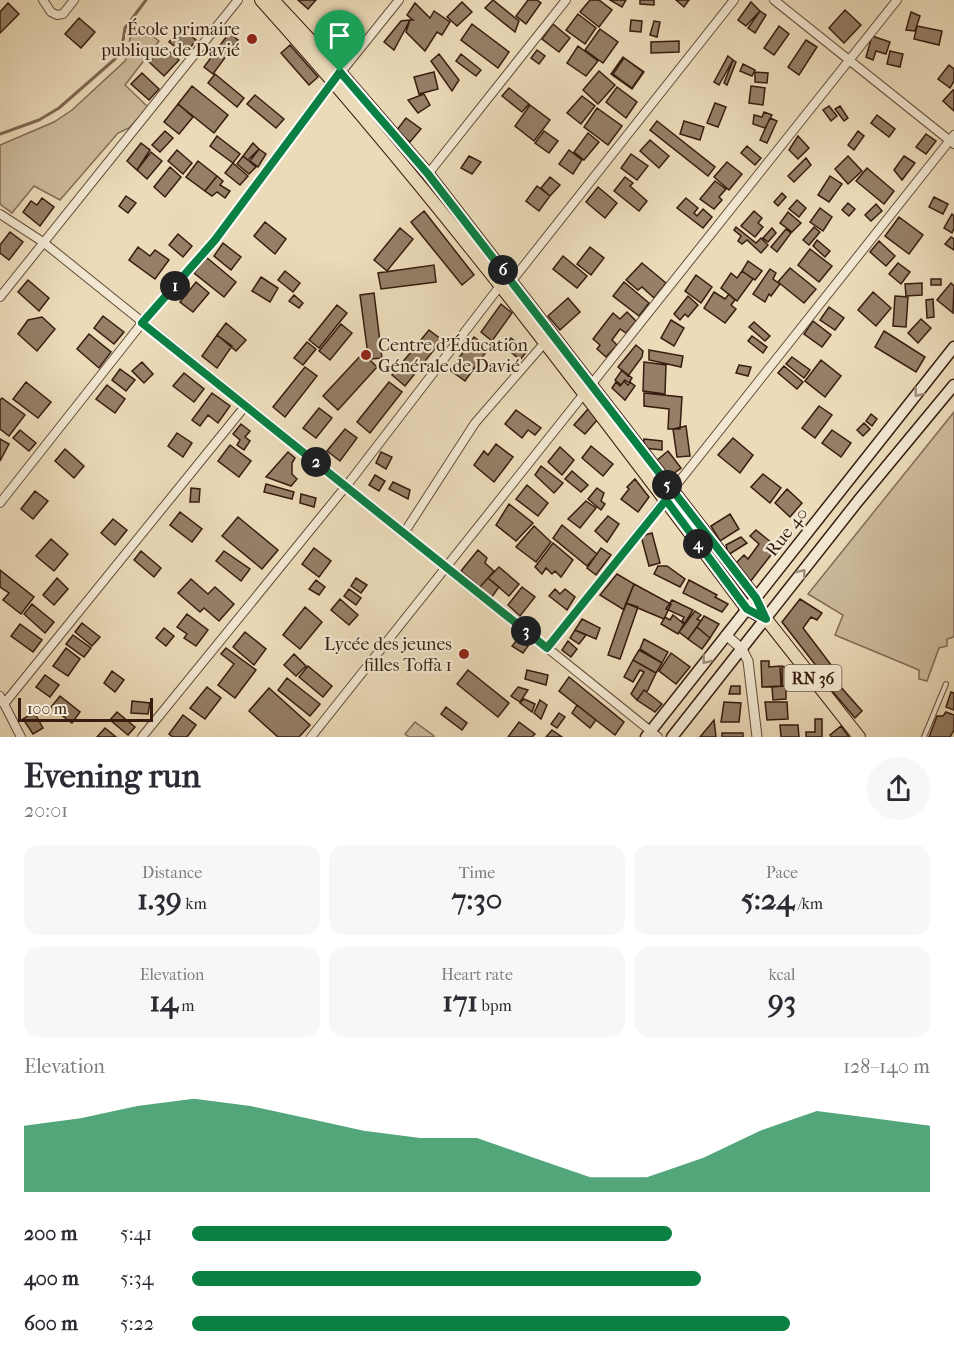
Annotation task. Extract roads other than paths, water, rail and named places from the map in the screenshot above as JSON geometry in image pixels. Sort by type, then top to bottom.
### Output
[{"type":"main road","name":"RN 36","points":[[261,0],[337,76],[428,174],[548,339],[669,496],[747,609],[766,619]]},
{"type":"main road","name":"RN 36","points":[[273,0],[506,281]]},
{"type":"main road","name":"Rue 40","points":[[651,735],[726,635],[954,347]]},
{"type":"main road","name":"Rue 40","points":[[672,737],[858,501],[954,385]]},
{"type":"main road","name":"RN 36","points":[[669,496],[756,598],[766,619],[859,737]]},
{"type":"street","points":[[43,0],[51,12],[57,15],[63,14],[74,0]]},
{"type":"street","points":[[0,297],[238,0]]},
{"type":"street","points":[[0,503],[142,323],[215,240],[337,76],[399,0]]},
{"type":"street","points":[[428,174],[566,0]]},
{"type":"street","points":[[142,737],[734,0]]},
{"type":"street","points":[[547,648],[953,140],[774,0]]},
{"type":"street","points":[[311,737],[897,0]]},
{"type":"street","points":[[0,214],[43,242],[547,648],[651,735]]},
{"type":"street","points":[[404,533],[475,423],[548,339]]},
{"type":"street","points":[[21,737],[2,700],[246,405]]},
{"type":"street","points":[[726,635],[742,649],[748,661],[757,737]]},
{"type":"lane","points":[[924,737],[946,684]]},
{"type":"waterway","points":[[0,134],[39,120],[59,108],[115,59],[122,47],[125,28],[146,0]]},
{"type":"place","name":"École primaire publique de Davié","points":[[252,39]]},
{"type":"place","name":"Centre d'Éducation Générale de Davié","points":[[366,355]]},
{"type":"place","name":"Lycée des jeunes filles Toffa 1","points":[[464,654]]}]
